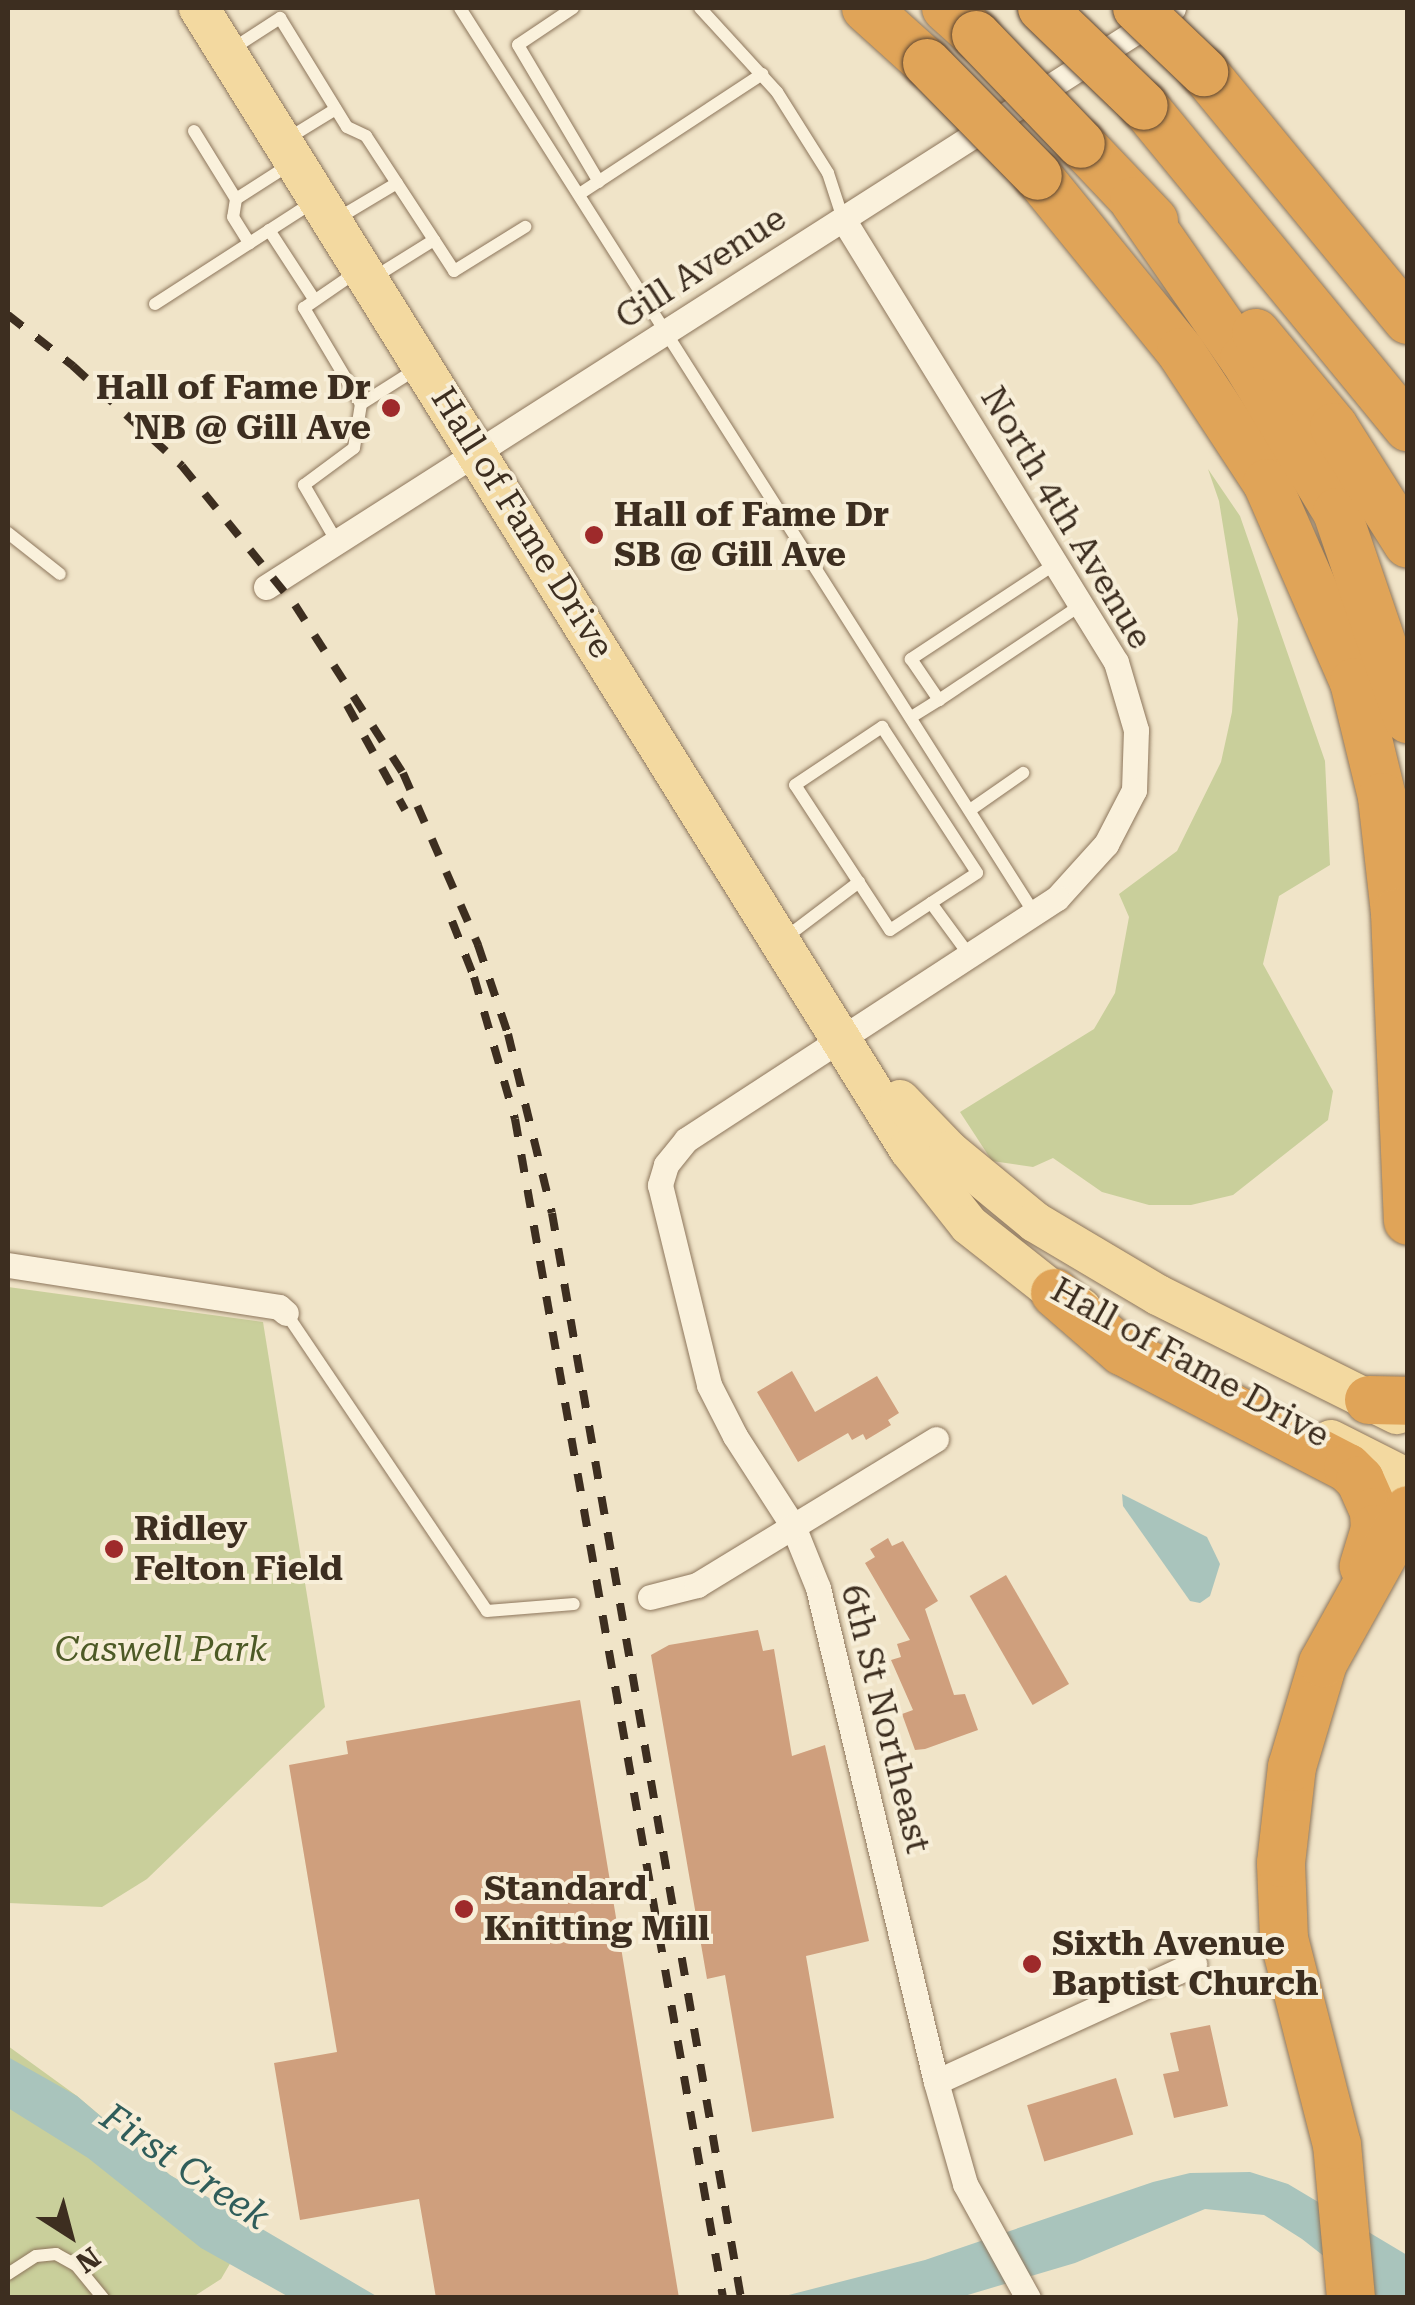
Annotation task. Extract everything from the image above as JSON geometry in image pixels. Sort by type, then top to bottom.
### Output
[{"type":"highway","points":[[866,8],[927,63],[1038,176],[1181,352],[1267,483],[1354,682],[1382,797],[1395,913],[1408,1221]]},
{"type":"highway","points":[[1042,8],[1144,106],[1408,427]]},
{"type":"highway","points":[[1137,8],[1204,72],[1408,320]]},
{"type":"highway","points":[[961,21],[1204,271],[1334,427],[1408,544]]},
{"type":"highway","points":[[1134,200],[1244,360],[1337,512],[1408,719]]},
{"type":"highway","points":[[1054,1293],[1122,1351],[1331,1456],[1360,1480],[1375,1529],[1337,1637]]},
{"type":"highway","points":[[1350,2298],[1337,2146],[1284,1939],[1281,1862],[1292,1766],[1323,1663],[1408,1510]]},
{"type":"main road","name":"Hall of Fame Drive","points":[[199,8],[909,1149],[969,1225],[1054,1293],[1408,1479]]},
{"type":"main road","name":"Hall of Fame Drive","points":[[842,1040],[950,1152],[1034,1222],[1158,1295],[1395,1406]]},
{"type":"street","name":"Gill Avenue","points":[[266,587],[1173,8]]},
{"type":"street","name":"North 4th Avenue","points":[[666,1165],[686,1140],[1057,898],[1106,844],[1134,790],[1136,730],[1116,662],[843,219]]},
{"type":"street","name":"6th St Northeast","points":[[666,1165],[660,1185],[710,1385],[734,1436],[794,1526],[818,1588],[936,2082],[965,2184],[1028,2298]]},
{"type":"street","points":[[8,1265],[270,1305],[286,1312]]},
{"type":"street","points":[[650,1597],[697,1585],[936,1439]]},
{"type":"street","points":[[936,2082],[1194,1964]]},
{"type":"lane","points":[[460,8],[913,716],[1034,913]]},
{"type":"lane","points":[[573,8],[518,45],[599,182]]},
{"type":"lane","points":[[700,8],[762,74],[828,173],[843,219]]},
{"type":"lane","points":[[227,52],[280,18],[347,127],[366,136],[454,271],[524,227]]},
{"type":"lane","points":[[581,193],[762,74]]},
{"type":"lane","points":[[249,243],[233,217],[236,200],[336,108]]},
{"type":"lane","points":[[194,132],[236,200]]},
{"type":"lane","points":[[155,304],[269,230],[397,183]]},
{"type":"lane","points":[[269,230],[314,299]]},
{"type":"lane","points":[[337,542],[304,485],[354,448],[361,404],[304,308],[314,299],[434,240]]},
{"type":"lane","points":[[361,404],[423,364]]},
{"type":"lane","points":[[8,533],[60,574]]},
{"type":"lane","points":[[939,700],[912,659],[1056,564]]},
{"type":"lane","points":[[913,716],[1081,606]]},
{"type":"lane","points":[[882,728],[978,873],[931,903],[890,930],[795,785],[882,728]]},
{"type":"lane","points":[[970,810],[1023,774]]},
{"type":"lane","points":[[781,942],[859,882]]},
{"type":"lane","points":[[931,903],[970,956]]},
{"type":"lane","points":[[286,1312],[343,1391],[487,1611],[574,1604]]},
{"type":"lane","points":[[8,2274],[36,2256],[56,2254],[76,2265],[102,2297]]},
{"type":"green space","points":[[1208,469],[1240,516],[1325,761],[1330,865],[1279,896],[1263,964],[1333,1091],[1328,1120],[1233,1195],[1191,1205],[1149,1205],[1102,1192],[1053,1158],[1033,1167],[992,1161],[960,1112],[1094,1029],[1115,993],[1129,917],[1119,894],[1177,851],[1221,762],[1232,712],[1238,619],[1219,501]]},
{"type":"green space","name":"Ridley Felton Field","points":[[8,1287],[263,1322],[325,1707],[147,1879],[102,1907],[8,1903]]},
{"type":"green space","points":[[8,2046],[77,2096],[170,2175],[252,2226],[221,2279],[193,2297],[8,2297]]},
{"type":"water","points":[[1122,1494],[1207,1537],[1220,1564],[1210,1596],[1200,1603],[1190,1601],[1123,1506]]},
{"type":"water","name":"First Creek","points":[[8,2057],[77,2096],[170,2175],[378,2297],[289,2297],[201,2248],[88,2158],[8,2108]]},
{"type":"water","points":[[1250,2172],[1288,2184],[1407,2255],[1407,2297],[1376,2297],[1302,2239],[1264,2215],[1205,2209],[1075,2263],[961,2297],[777,2298],[925,2260],[1153,2182],[1190,2173]]},
{"type":"building","points":[[792,1371],[815,1412],[877,1376],[899,1413],[888,1420],[891,1425],[866,1440],[863,1434],[852,1440],[848,1433],[798,1462],[757,1392]]},
{"type":"building","points":[[888,1538],[892,1546],[903,1541],[938,1601],[925,1609],[954,1695],[965,1694],[978,1730],[925,1749],[915,1750],[902,1714],[913,1710],[891,1660],[901,1657],[897,1644],[910,1640],[865,1563],[875,1557],[870,1549]]},
{"type":"building","points":[[1006,1575],[1069,1684],[1033,1705],[970,1596]]},
{"type":"building","points":[[758,1630],[763,1651],[774,1649],[792,1756],[825,1745],[869,1941],[806,1956],[834,2118],[752,2132],[725,1975],[707,1979],[651,1655],[669,1645]]},
{"type":"building","name":"Standard Knitting Mill","points":[[580,1700],[679,2298],[436,2298],[419,2199],[300,2220],[274,2063],[337,2052],[289,1765],[348,1754],[346,1741]]},
{"type":"building","points":[[1210,2025],[1228,2106],[1174,2118],[1163,2074],[1179,2071],[1170,2033]]},
{"type":"building","points":[[1116,2078],[1133,2134],[1044,2162],[1027,2105]]},
{"type":"railway","points":[[8,315],[73,366],[182,466],[295,605],[403,773],[478,945],[508,1034],[552,1213],[741,2298]]},
{"type":"railway","points":[[347,705],[405,810]]},
{"type":"railway","points":[[452,921],[474,977],[515,1119],[723,2298]]},
{"type":"place","name":"Hall of Fame Dr NB @ Gill Ave","points":[[391,408]]},
{"type":"place","name":"Hall of Fame Dr SB @ Gill Ave","points":[[594,535]]},
{"type":"place","name":"Ridley Felton Field","points":[[114,1549]]},
{"type":"place","name":"Standard Knitting Mill","points":[[464,1909]]},
{"type":"place","name":"Sixth Avenue Baptist Church","points":[[1032,1964]]},
{"type":"park label","name":"Caswell Park","points":[[161,1650]]}]
